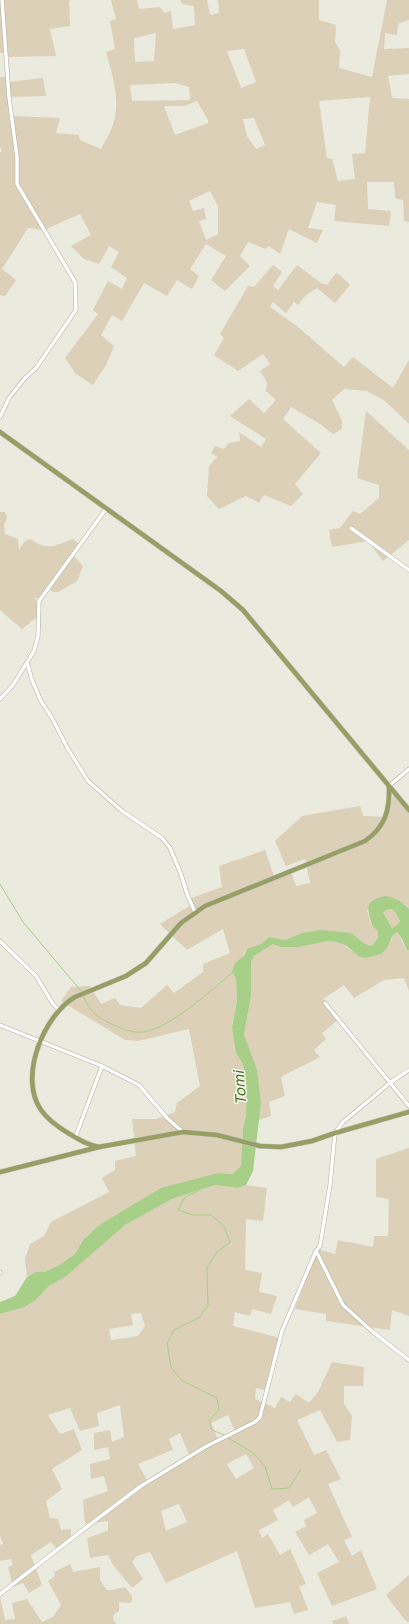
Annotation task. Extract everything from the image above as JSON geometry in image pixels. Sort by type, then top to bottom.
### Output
[{"type":"main road","points":[[0,432],[222,591],[243,610],[409,810]]},
{"type":"main road","points":[[98,1147],[90,1146],[75,1138],[48,1118],[40,1109],[36,1101],[32,1084],[32,1073],[41,1042],[54,1016],[75,997],[126,976],[146,963],[181,924],[195,912],[211,903],[364,841],[374,834],[382,824],[390,801],[390,786]]},
{"type":"main road","points":[[0,1172],[98,1147],[182,1132],[217,1135],[257,1146],[281,1147],[312,1142],[335,1133],[409,1112]]},
{"type":"street","points":[[0,417],[10,398],[25,378],[36,368],[76,310],[75,282],[18,184],[17,156],[9,97],[2,0]]},
{"type":"street","points":[[0,699],[13,685],[34,650],[38,636],[39,600],[106,509]]},
{"type":"street","points":[[350,528],[409,570]]},
{"type":"street","points":[[27,662],[32,680],[41,701],[88,781],[122,811],[162,838],[170,848],[195,912]]},
{"type":"street","points":[[390,786],[409,769]]},
{"type":"street","points":[[0,941],[36,976],[53,1004],[59,1010]]},
{"type":"street","points":[[325,1003],[391,1082],[409,1106]]},
{"type":"street","points":[[0,1025],[102,1066],[139,1085],[182,1132]]},
{"type":"street","points":[[75,1138],[102,1066]]},
{"type":"street","points":[[0,1594],[141,1486],[205,1447],[255,1422],[260,1417],[282,1331],[316,1251],[320,1246],[326,1212],[335,1133],[342,1122],[391,1082],[409,1070]]},
{"type":"street","points":[[316,1251],[343,1304],[373,1332],[409,1360]]},
{"type":"shaded area","points":[[0,0],[71,0],[69,1],[70,26],[50,29],[56,56],[8,57],[7,52],[0,53]]},
{"type":"shaded area","points":[[111,0],[137,0],[139,9],[160,7],[164,13],[171,11],[173,29],[195,25],[194,6],[182,4],[180,0],[207,0],[210,15],[219,13],[218,0],[319,0],[319,20],[336,25],[335,42],[340,50],[339,68],[372,77],[387,0],[409,0],[409,20],[398,24],[397,35],[385,33],[384,49],[409,48],[409,74],[388,76],[392,98],[409,99],[409,222],[404,221],[403,200],[395,198],[394,182],[367,182],[368,209],[391,211],[389,226],[334,221],[336,205],[317,202],[308,228],[323,230],[317,243],[289,229],[280,254],[269,246],[265,249],[248,242],[240,256],[250,266],[225,291],[211,280],[226,256],[206,244],[190,269],[199,276],[192,289],[177,280],[167,296],[144,283],[122,321],[112,315],[101,335],[114,346],[106,365],[93,385],[76,374],[65,358],[98,314],[93,310],[108,281],[122,289],[127,278],[111,267],[119,252],[109,246],[99,264],[84,259],[71,246],[91,235],[80,214],[44,230],[28,228],[2,269],[16,280],[5,296],[0,295],[0,152],[2,151],[0,147],[0,77],[7,77],[9,82],[43,78],[46,96],[9,97],[12,116],[60,118],[56,133],[79,135],[80,140],[101,149],[113,125],[116,109],[114,84],[106,52],[115,49],[110,21],[116,19]],"holes":[[[156,33],[154,61],[135,62],[134,38]],[[244,49],[256,82],[241,88],[227,51]],[[175,83],[189,87],[190,100],[132,101],[130,85]],[[370,97],[365,153],[352,154],[355,179],[338,181],[332,159],[327,158],[319,101]],[[197,101],[208,120],[208,123],[175,135],[164,106],[185,106]],[[254,118],[265,145],[256,149],[247,136],[243,119]],[[210,191],[218,206],[218,234],[206,240],[199,221],[206,219],[204,208],[193,211],[189,201]]]},
{"type":"shaded area","points":[[273,265],[282,272],[273,286],[278,290],[297,265],[321,283],[327,285],[336,273],[350,285],[335,303],[317,288],[306,295],[298,305],[294,302],[286,313],[273,302],[270,307],[297,326],[344,367],[353,357],[393,388],[409,360],[409,424],[385,401],[367,391],[344,389],[332,400],[342,421],[342,429],[333,434],[320,424],[291,407],[283,419],[321,453],[295,484],[303,494],[291,506],[264,495],[259,503],[246,496],[219,509],[207,496],[209,466],[217,457],[211,453],[215,446],[224,449],[229,443],[240,441],[239,432],[261,447],[266,439],[230,416],[249,399],[264,413],[276,400],[266,391],[267,382],[260,371],[270,364],[263,354],[238,371],[214,355],[224,338],[220,334],[248,286],[254,287]]},
{"type":"shaded area","points":[[366,411],[409,450],[409,540],[383,561],[368,541],[332,547],[329,530],[340,528],[353,511],[360,514],[379,498],[379,485],[357,478]]},
{"type":"shaded area","points":[[0,512],[5,512],[7,517],[4,525],[5,534],[18,539],[19,550],[25,541],[31,539],[37,543],[47,546],[56,545],[73,539],[79,544],[78,550],[71,553],[83,566],[77,581],[58,592],[52,592],[47,585],[43,599],[35,598],[37,603],[37,617],[22,629],[0,610]]},
{"type":"shaded area","points":[[394,793],[409,813],[409,909],[405,904],[367,910],[371,924],[379,931],[378,938],[372,946],[365,945],[350,933],[302,933],[285,940],[269,937],[261,944],[245,951],[236,978],[237,1000],[232,1024],[236,1053],[243,1064],[247,1093],[241,1166],[232,1174],[218,1173],[83,1240],[75,1254],[61,1264],[45,1272],[36,1272],[27,1277],[25,1259],[30,1244],[44,1236],[51,1222],[109,1192],[102,1178],[115,1170],[115,1161],[136,1156],[132,1119],[156,1119],[175,1112],[177,1103],[200,1086],[189,1029],[138,1041],[125,1040],[61,1001],[71,987],[90,986],[101,1004],[115,998],[120,1005],[141,1008],[167,985],[174,993],[203,972],[203,964],[230,953],[223,929],[187,950],[160,924],[191,905],[189,899],[222,887],[219,866],[265,850],[275,879],[291,872],[296,886],[310,883],[305,859],[286,866],[275,841],[302,816],[360,806],[363,816],[386,817]]},
{"type":"shaded area","points":[[385,896],[396,899],[409,909],[409,950],[407,950],[397,932],[393,935],[387,948],[381,954],[365,958],[358,956],[347,946],[328,941],[298,947],[281,947],[273,944],[254,956],[251,962],[251,996],[244,1035],[257,1070],[261,1103],[253,1171],[246,1185],[238,1188],[215,1185],[172,1199],[125,1225],[65,1277],[49,1286],[37,1299],[25,1307],[0,1314],[0,1302],[15,1296],[27,1277],[36,1272],[45,1272],[61,1264],[75,1254],[83,1240],[101,1224],[161,1188],[218,1173],[232,1174],[241,1166],[247,1093],[243,1064],[236,1053],[232,1027],[237,1000],[236,978],[232,972],[235,963],[244,956],[247,949],[261,944],[269,937],[285,940],[302,933],[321,930],[351,933],[365,944],[372,946],[378,938],[378,931],[373,927],[368,908],[370,902]],"holes":[[[391,909],[395,912],[400,921],[392,928],[383,913],[386,910]]]},
{"type":"shaded area","points":[[391,909],[395,912],[400,921],[392,928],[382,913]]},
{"type":"shaded area","points":[[397,932],[407,950],[409,950],[409,991],[404,978],[384,980],[354,998],[344,985],[323,999],[339,1019],[322,1033],[326,1039],[314,1050],[320,1057],[281,1077],[285,1096],[269,1102],[271,1116],[259,1120],[261,1103],[244,1035],[251,996],[251,962],[254,956],[273,944],[328,941],[337,942],[358,956],[392,940],[393,934]]},
{"type":"shaded area","points":[[409,1148],[409,1316],[392,1310],[390,1330],[326,1321],[326,1314],[295,1309],[317,1249],[335,1254],[338,1240],[373,1247],[374,1236],[388,1236],[389,1199],[376,1197],[376,1159]]},
{"type":"shaded area","points":[[215,1185],[238,1188],[246,1185],[267,1188],[263,1221],[246,1219],[245,1270],[262,1273],[259,1292],[277,1296],[271,1314],[252,1309],[250,1316],[235,1312],[233,1326],[280,1338],[269,1391],[256,1388],[255,1399],[275,1408],[281,1397],[290,1402],[296,1394],[309,1403],[318,1392],[332,1362],[364,1367],[363,1386],[344,1386],[344,1404],[352,1416],[350,1440],[337,1442],[320,1410],[297,1420],[314,1455],[326,1450],[341,1479],[328,1484],[352,1537],[344,1540],[352,1556],[361,1550],[377,1589],[332,1606],[317,1573],[339,1562],[328,1544],[309,1555],[295,1532],[306,1526],[304,1520],[317,1513],[309,1497],[293,1507],[289,1500],[273,1510],[278,1520],[259,1530],[262,1538],[268,1534],[280,1555],[290,1549],[306,1584],[299,1586],[308,1610],[294,1614],[290,1602],[255,1608],[237,1551],[166,1583],[150,1552],[137,1556],[132,1562],[143,1579],[132,1588],[113,1565],[108,1555],[90,1558],[87,1538],[108,1531],[108,1521],[85,1524],[83,1500],[108,1491],[104,1476],[91,1479],[90,1464],[110,1459],[108,1447],[94,1450],[94,1433],[110,1430],[112,1442],[124,1437],[120,1405],[97,1413],[99,1426],[80,1431],[70,1408],[48,1415],[60,1434],[74,1429],[82,1450],[52,1469],[62,1489],[46,1501],[50,1518],[58,1519],[61,1530],[71,1529],[71,1542],[58,1550],[51,1542],[31,1555],[42,1585],[29,1593],[23,1583],[13,1587],[8,1567],[13,1565],[11,1559],[0,1561],[0,1545],[3,1544],[0,1536],[0,1314],[25,1307],[37,1299],[49,1286],[65,1277],[125,1225],[172,1199]],"holes":[[[141,1313],[145,1326],[138,1336],[111,1340],[109,1329],[133,1325],[131,1314]],[[228,1415],[235,1431],[218,1439],[211,1423]],[[180,1433],[190,1457],[148,1482],[138,1464],[173,1450],[169,1439]],[[246,1454],[254,1468],[236,1479],[227,1464]],[[179,1504],[187,1522],[166,1531],[161,1511]]]},
{"type":"shaded area","points":[[70,1564],[73,1572],[100,1567],[100,1580],[107,1590],[126,1588],[132,1596],[132,1601],[130,1603],[119,1602],[119,1611],[114,1614],[113,1620],[117,1624],[0,1624],[0,1597],[5,1620],[15,1619],[12,1603],[27,1599],[42,1622],[53,1617],[61,1605],[48,1581],[55,1576],[54,1572]]},
{"type":"shaded area","points":[[409,1575],[409,1622],[405,1620],[386,1595]]},
{"type":"shaded area","points":[[346,1616],[349,1624],[333,1624],[332,1621]]},
{"type":"waterway","points":[[0,884],[23,922],[81,991]]},
{"type":"waterway","points":[[83,996],[88,1006],[99,1017],[118,1027],[131,1031],[143,1032],[165,1024],[178,1016],[203,998],[233,972]]},
{"type":"waterway","points":[[200,1190],[185,1197],[178,1210],[193,1215],[211,1215],[224,1226],[230,1242],[216,1253],[207,1268],[208,1305],[200,1317],[174,1330],[167,1343],[171,1367],[181,1380],[217,1398],[219,1410],[209,1420],[212,1430],[224,1435]]},
{"type":"waterway","points":[[228,1438],[252,1452],[265,1466],[272,1489],[289,1488],[301,1469]]},
{"type":"water label","name":"Tomi","points":[[240,1088]]}]
